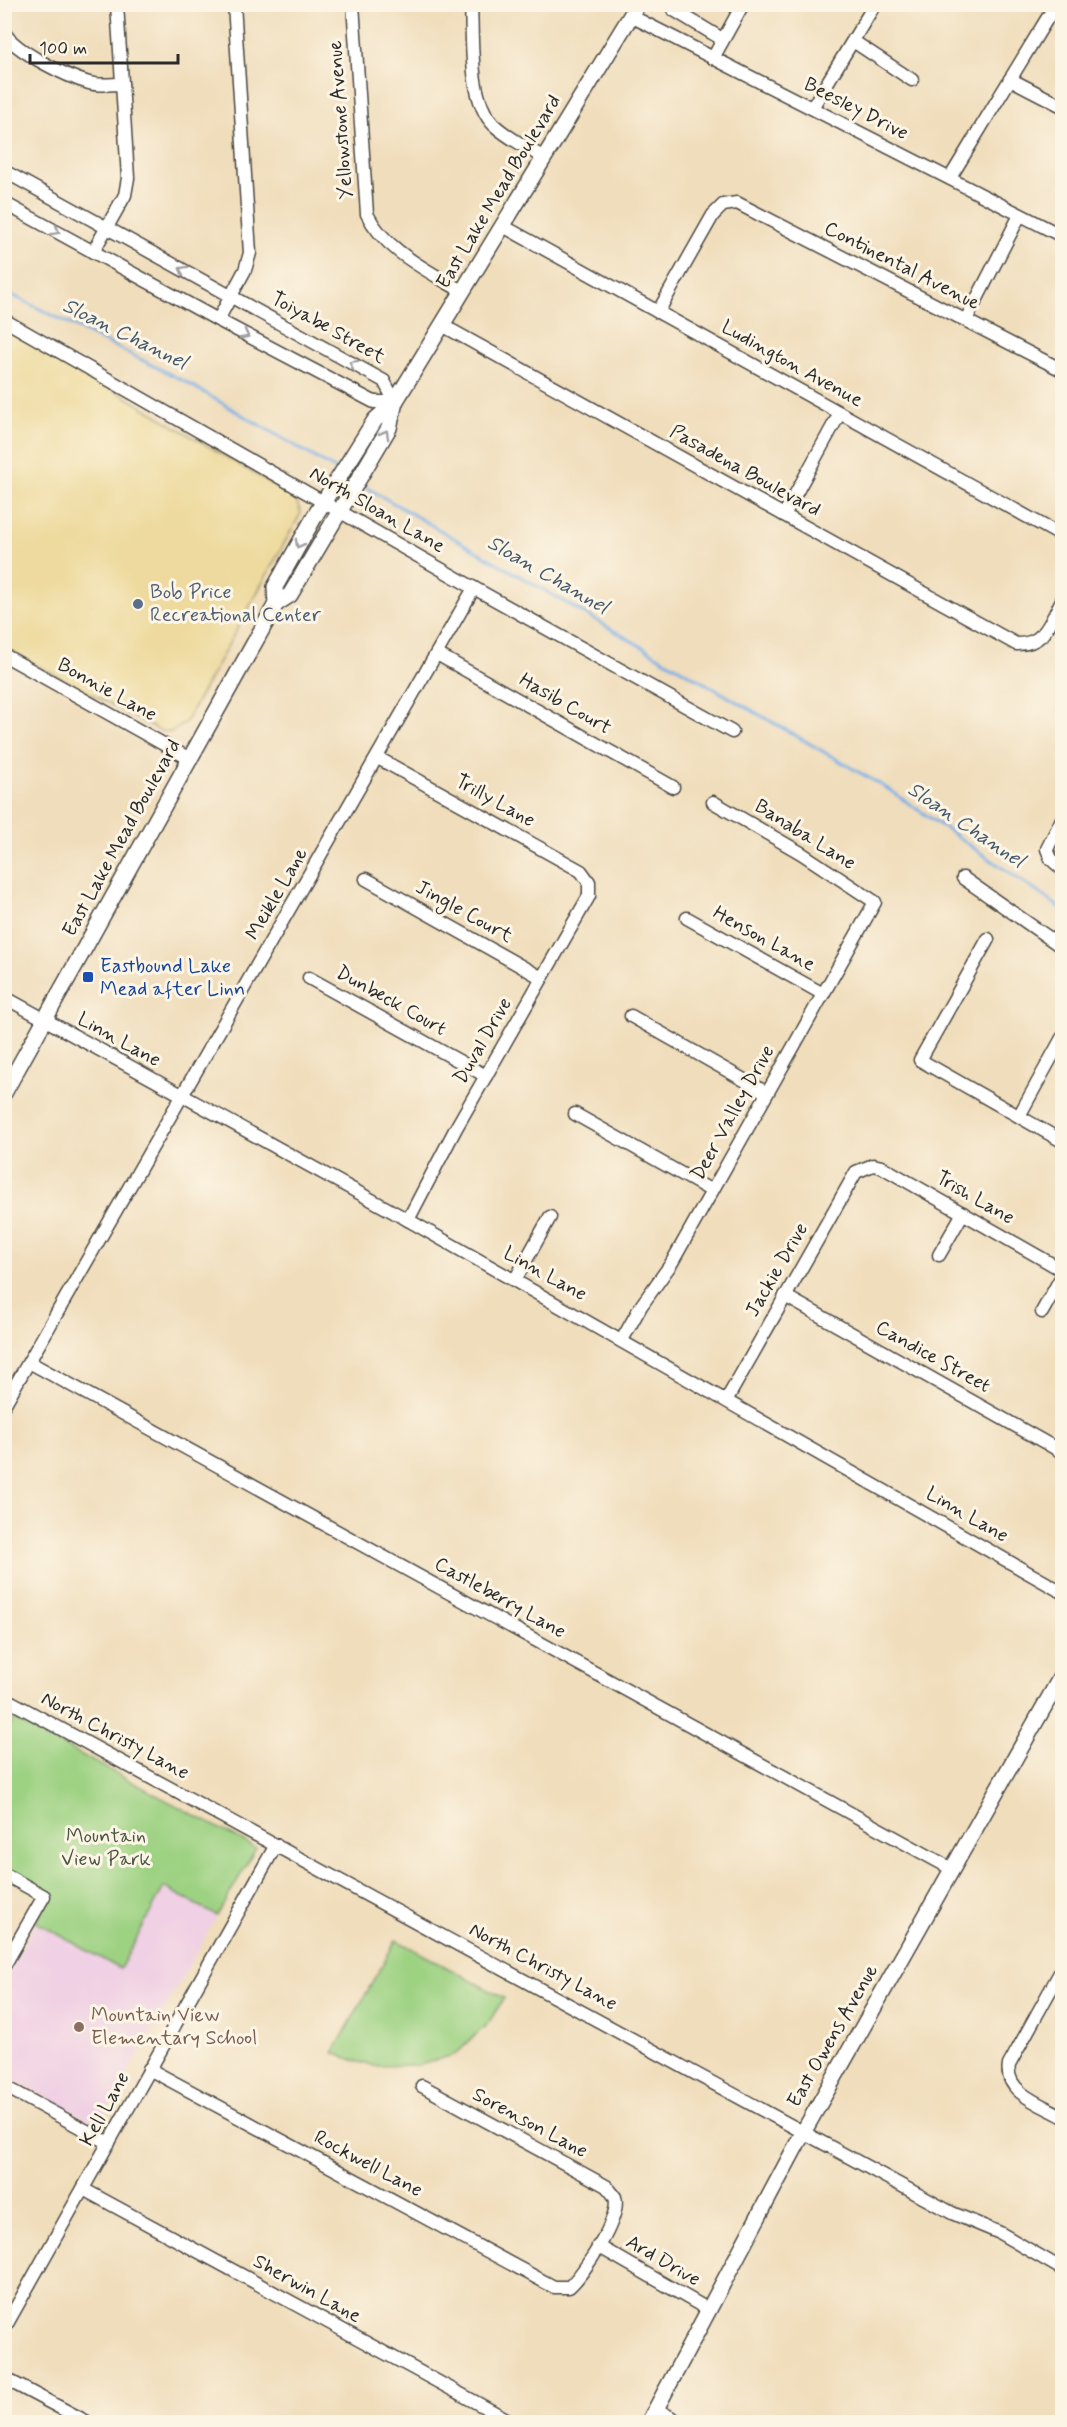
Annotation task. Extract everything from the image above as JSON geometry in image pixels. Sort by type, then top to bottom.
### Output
[{"type":"main road","name":"East Lake Mead Boulevard","points":[[276,604],[275,587],[323,502],[375,420],[395,402],[635,10]]},
{"type":"main road","name":"East Lake Mead Boulevard","points":[[4,1093],[276,604],[290,596],[389,428],[395,402]]},
{"type":"main road","name":"East Owens Avenue","points":[[653,2416],[804,2131],[1062,1675]]},
{"type":"street","points":[[93,252],[125,195],[128,178],[117,4]]},
{"type":"street","points":[[218,320],[231,297],[250,253],[234,4]]},
{"type":"street","name":"Yellowstone Avenue","points":[[353,4],[367,214],[376,232],[388,244],[463,292]]},
{"type":"street","points":[[471,4],[477,94],[485,113],[495,126],[544,158]]},
{"type":"street","points":[[713,58],[743,4]]},
{"type":"street","points":[[812,108],[875,4]]},
{"type":"street","points":[[950,178],[1056,4]]},
{"type":"street","name":"Beesley Drive","points":[[635,10],[713,58],[1062,236]]},
{"type":"street","points":[[674,10],[722,39]]},
{"type":"street","points":[[4,32],[21,49],[73,77],[91,84],[122,84]]},
{"type":"street","points":[[853,41],[912,80]]},
{"type":"street","points":[[1010,79],[1062,106]]},
{"type":"street","name":"Toiyabe Street","points":[[4,171],[384,381],[395,402]]},
{"type":"street","points":[[4,203],[374,402],[395,402]]},
{"type":"street","name":"Continental Avenue","points":[[658,312],[712,215],[723,205],[737,203],[1062,370]]},
{"type":"street","points":[[966,320],[1020,215]]},
{"type":"street","name":"Ludington Avenue","points":[[503,226],[1062,536]]},
{"type":"street","name":"North Sloan Lane","points":[[4,320],[732,732]]},
{"type":"street","name":"Pasadena Boulevard","points":[[442,326],[1016,644],[1030,644],[1041,637],[1062,600]]},
{"type":"street","points":[[784,515],[840,413]]},
{"type":"street","name":"Meikle Lane","points":[[4,1405],[183,1098],[474,588]]},
{"type":"street","name":"Hasib Court","points":[[437,654],[673,787]]},
{"type":"street","name":"Bonnie Lane","points":[[4,655],[190,759]]},
{"type":"street","name":"Trilly Lane","points":[[378,758],[581,871],[588,882]]},
{"type":"street","name":"Banaba Lane","points":[[713,802],[801,853],[875,902]]},
{"type":"street","points":[[1062,819],[1047,849],[1051,859],[1062,869]]},
{"type":"street","points":[[963,878],[1062,947]]},
{"type":"street","name":"Jingle Court","points":[[366,879],[542,978]]},
{"type":"street","name":"Duval Drive","points":[[408,1220],[486,1076],[589,896],[588,882]]},
{"type":"street","name":"Deer Valley Drive","points":[[622,1340],[641,1306],[670,1264],[875,902]]},
{"type":"street","name":"Henson Lane","points":[[687,918],[823,994]]},
{"type":"street","points":[[988,939],[920,1060],[1062,1141]]},
{"type":"street","name":"Dunbeck Court","points":[[309,978],[486,1076]]},
{"type":"street","name":"Linn Lane","points":[[4,997],[727,1399],[1062,1592]]},
{"type":"street","points":[[631,1016],[767,1093]]},
{"type":"street","points":[[1018,1116],[1062,1038]]},
{"type":"street","points":[[575,1114],[711,1191]]},
{"type":"street","name":"Trish Lane","points":[[867,1166],[882,1167],[1062,1270]]},
{"type":"street","name":"Jackie Drive","points":[[727,1399],[856,1172],[867,1166]]},
{"type":"street","points":[[939,1255],[963,1213]]},
{"type":"street","points":[[515,1280],[550,1217]]},
{"type":"street","points":[[1042,1312],[1062,1276]]},
{"type":"street","name":"Candice Street","points":[[785,1296],[1062,1452]]},
{"type":"street","name":"Castleberry Lane","points":[[30,1362],[952,1869]]},
{"type":"street","name":"North Christy Lane","points":[[4,1698],[952,2212],[1000,2233],[1062,2269]]},
{"type":"street","name":"Kell Lane","points":[[4,2329],[276,1845]]},
{"type":"street","points":[[4,1874],[44,1896],[4,1966]]},
{"type":"street","points":[[1062,1969],[1009,2065],[1010,2080],[1015,2088],[1062,2116]]},
{"type":"street","name":"Rockwell Lane","points":[[149,2069],[554,2287],[569,2287],[582,2276],[598,2246]]},
{"type":"street","points":[[4,2086],[109,2143]]},
{"type":"street","name":"Sorenson Lane","points":[[422,2086],[606,2186],[615,2198],[615,2215],[598,2246]]},
{"type":"street","name":"Sherwin Lane","points":[[83,2189],[512,2422]]},
{"type":"street","name":"Ard Drive","points":[[598,2246],[709,2310]]},
{"type":"street","points":[[4,2378],[87,2422]]},
{"type":"street","points":[[653,2416],[680,2422]]},
{"type":"shaded area","name":"Mountain View Elementary School","points":[[165,1887],[217,1916],[98,2126],[5,2075],[5,1978],[36,1922],[120,1969]]},
{"type":"green space","name":"Mountain View Park","points":[[14,1719],[256,1848],[217,1916],[164,1887],[120,1969],[36,1922],[52,1894],[5,1868],[5,1735]]},
{"type":"green space","points":[[396,1940],[504,1998],[489,2022],[456,2054],[420,2065],[371,2066],[333,2053]]},
{"type":"sand","points":[[4,324],[295,498],[301,513],[185,723],[171,732],[160,731],[5,648]]},
{"type":"waterway","name":"Sloan Channel","points":[[4,291],[186,382],[338,471]]},
{"type":"waterway","name":"Sloan Channel","points":[[362,485],[888,789],[1062,909]]},
{"type":"place","name":"Bob Price Recreational Center","points":[[138,604]]},
{"type":"place","name":"Eastbound Lake Mead after Linn","points":[[88,977]]},
{"type":"place","name":"Mountain View Elementary School","points":[[79,2027]]}]
